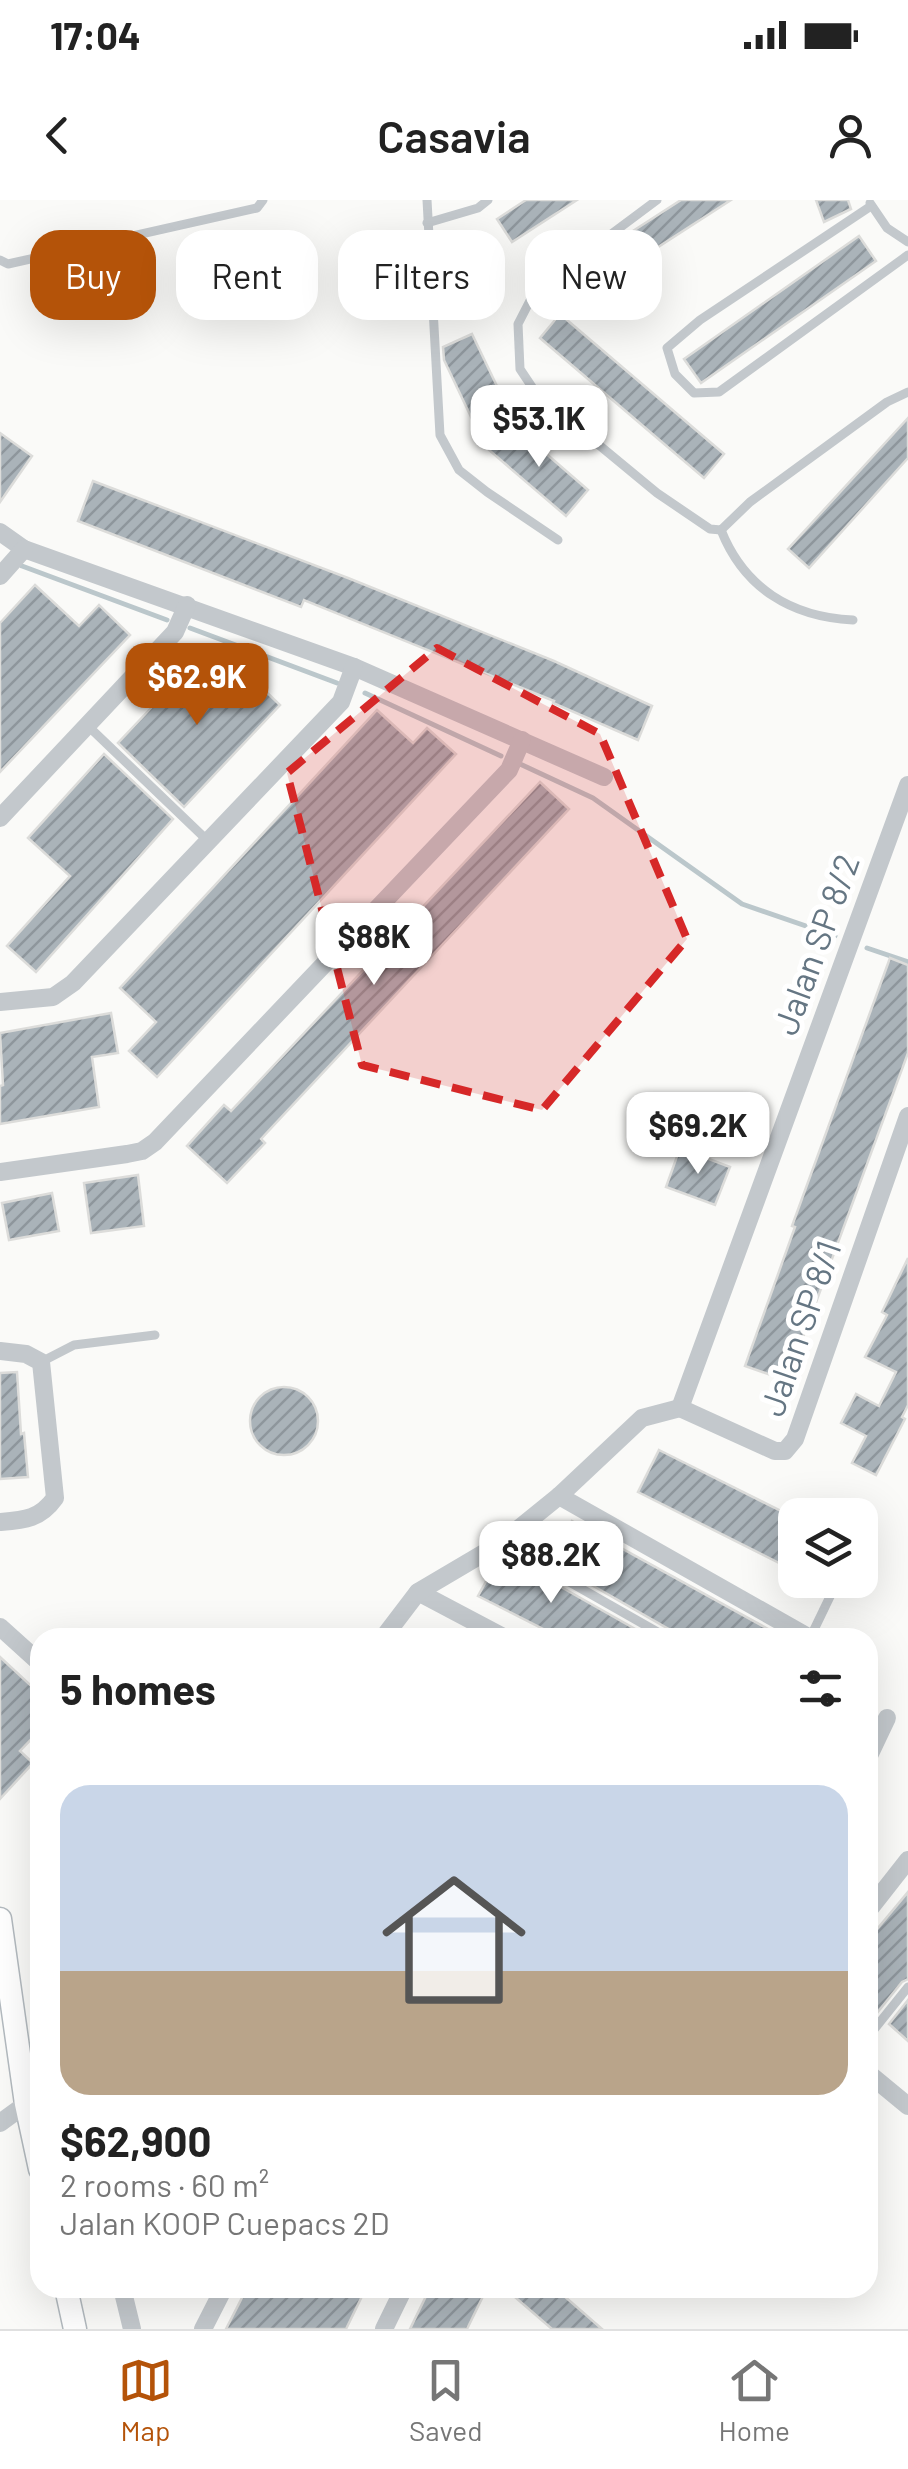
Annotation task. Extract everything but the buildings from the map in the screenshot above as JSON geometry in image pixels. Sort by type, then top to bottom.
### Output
[{"type":"street","points":[[0,532],[24,549],[354,667],[604,777]]},
{"type":"street","points":[[0,576],[24,549]]},
{"type":"street","points":[[0,818],[175,632],[187,605]]},
{"type":"street","points":[[0,1002],[53,997],[73,983],[341,702],[354,667]]},
{"type":"street","points":[[0,1172],[127,1154],[142,1151],[155,1142],[508,770],[522,740]]},
{"type":"street","name":"Jalan SP 8/2","points":[[680,1408],[908,785]]},
{"type":"street","name":"Jalan SP 8/1","points":[[680,1408],[785,1451],[794,1439],[908,1116]]},
{"type":"street","points":[[0,1352],[26,1354],[40,1362],[56,1498],[45,1512],[28,1520],[0,1522]]},
{"type":"street","points":[[391,1628],[418,1592],[501,1542],[559,1496],[642,1418],[680,1408]]},
{"type":"street","points":[[559,1496],[792,1628]]},
{"type":"street","points":[[418,1592],[486,1628]]},
{"type":"street","points":[[0,1627],[30,1654]]},
{"type":"street","points":[[878,1737],[887,1718]]},
{"type":"street","points":[[878,1898],[908,1860]]},
{"type":"street","points":[[1,1925],[30,2123]]},
{"type":"street","points":[[878,2081],[908,2106]]},
{"type":"street","points":[[0,2124],[26,2104]]},
{"type":"street","points":[[68,2298],[74,2329]]},
{"type":"street","points":[[124,2298],[132,2329]]},
{"type":"street","points":[[203,2329],[219,2298]]},
{"type":"street","points":[[384,2329],[399,2298]]},
{"type":"lane","points":[[0,260],[8,264],[257,208],[263,200]]},
{"type":"lane","points":[[427,200],[440,435],[459,470],[558,540]]},
{"type":"lane","points":[[427,222],[478,208],[488,200]]},
{"type":"lane","points":[[658,200],[535,292],[518,324],[520,369],[536,393],[658,494],[710,528],[721,530]]},
{"type":"lane","points":[[908,242],[887,228],[870,203],[700,320],[667,348],[675,374],[694,393],[719,392],[908,254]]},
{"type":"lane","points":[[721,530],[750,502],[887,402],[908,392]]},
{"type":"lane","points":[[721,530],[732,558],[757,586],[820,618],[853,620]]},
{"type":"lane","points":[[88,725],[208,841]]},
{"type":"lane","points":[[40,1362],[74,1345],[155,1335]]},
{"type":"lane","points":[[501,1542],[651,1628]]},
{"type":"lane","points":[[815,1628],[829,1598]]},
{"type":"lane","points":[[878,2024],[908,1987]]},
{"type":"highlighted area","points":[[437,648],[600,734],[687,939],[542,1110],[362,1065],[287,773]]},
{"type":"waterway","points":[[22,566],[167,620]]},
{"type":"waterway","points":[[190,628],[337,683]]},
{"type":"waterway","points":[[365,693],[501,756]]},
{"type":"waterway","points":[[520,764],[593,798],[742,904],[835,936]]},
{"type":"waterway","points":[[867,948],[908,962]]}]
